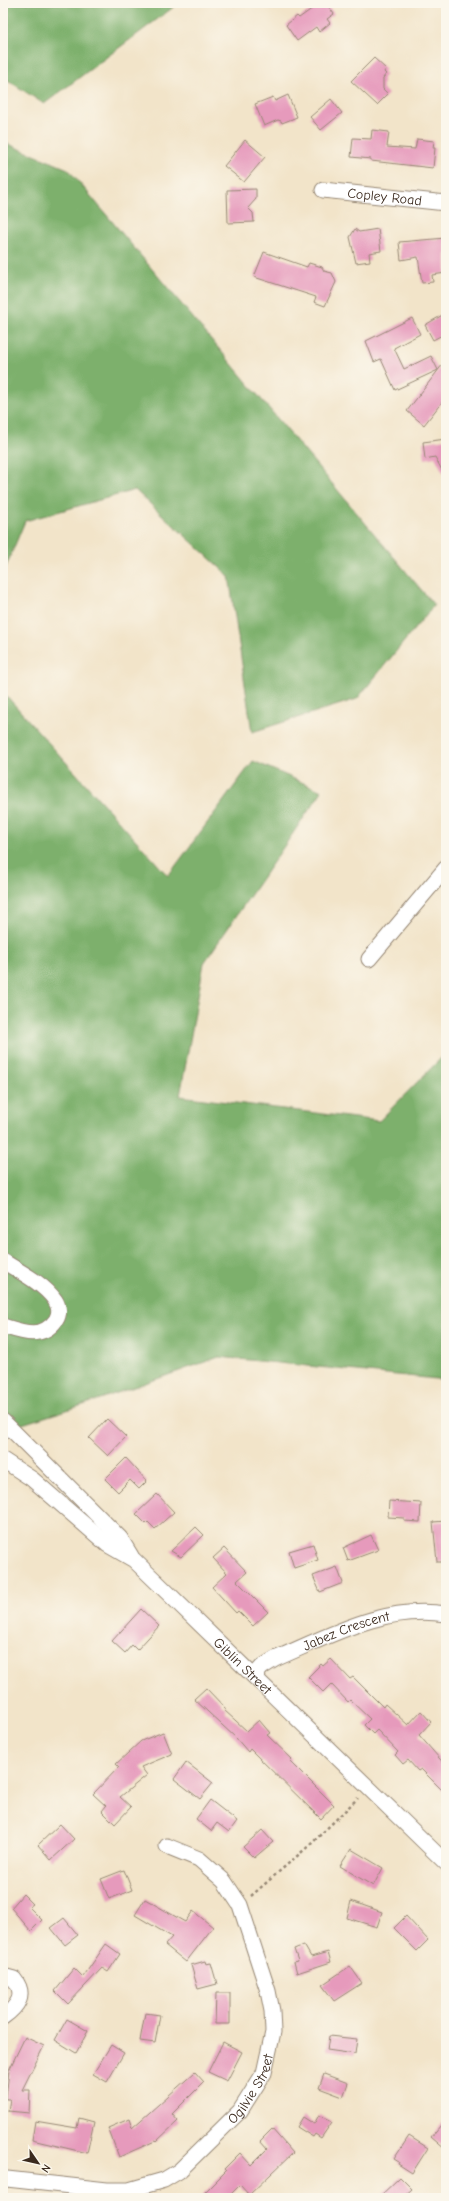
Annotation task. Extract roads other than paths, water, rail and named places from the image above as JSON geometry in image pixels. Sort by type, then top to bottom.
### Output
[{"type":"street","name":"Copley Road","points":[[323,190],[446,203]]},
{"type":"street","points":[[369,959],[446,868]]},
{"type":"street","points":[[3,1261],[47,1291],[55,1300],[59,1309],[52,1326],[43,1332],[20,1332],[3,1326]]},
{"type":"street","points":[[3,1421],[50,1466],[120,1538],[134,1560]]},
{"type":"street","name":"Giblin Street","points":[[3,1460],[32,1479],[108,1545],[134,1560],[446,1863]]},
{"type":"street","name":"Jabez Crescent","points":[[254,1676],[262,1667],[275,1659],[368,1620],[417,1612],[446,1614]]},
{"type":"street","name":"Ogilvie Street","points":[[3,2180],[7,2179],[107,2190],[129,2190],[164,2180],[179,2171],[240,2111],[264,2073],[270,2051],[272,2011],[268,1991],[240,1905],[224,1881],[199,1860],[166,1846]]},
{"type":"street","points":[[3,1976],[14,1979],[21,1990],[21,1996],[15,2008],[3,2017]]}]
